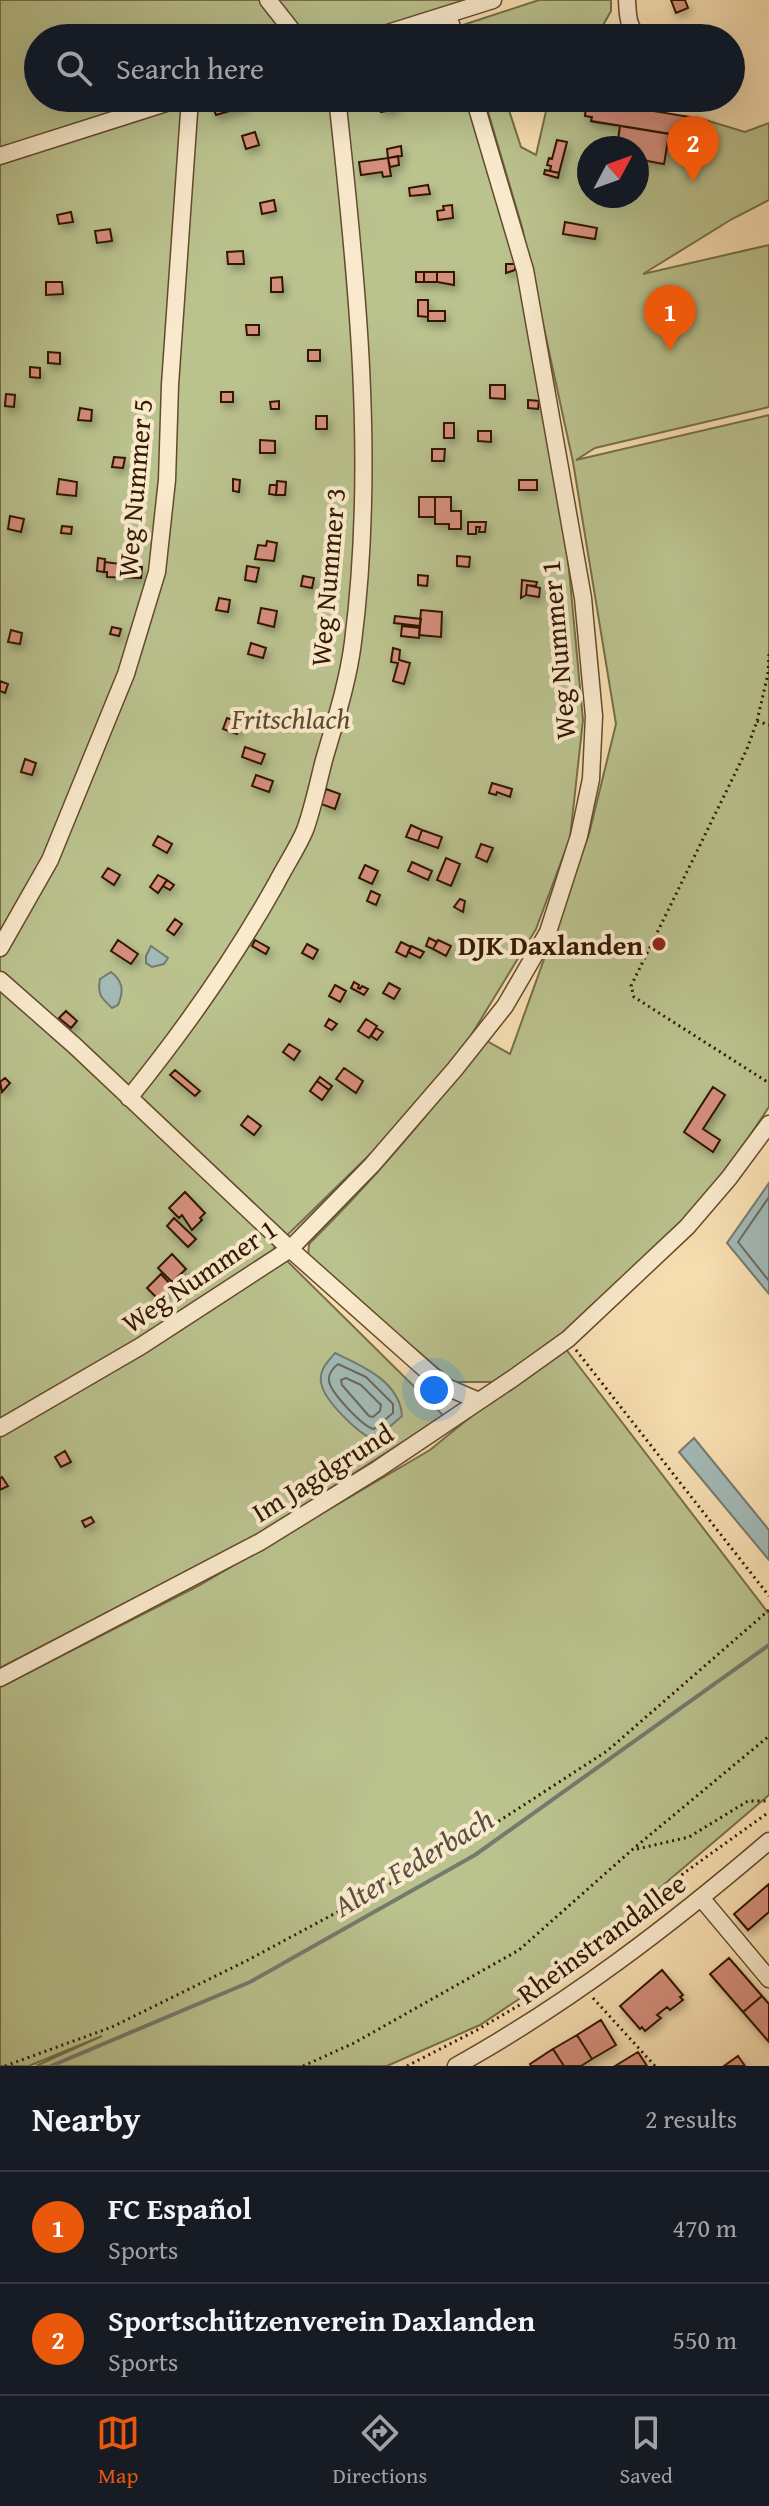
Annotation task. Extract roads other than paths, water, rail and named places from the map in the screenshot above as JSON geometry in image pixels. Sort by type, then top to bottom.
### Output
[{"type":"street","points":[[268,0],[287,24]]},
{"type":"street","points":[[416,24],[493,0]]},
{"type":"street","points":[[627,0],[630,24]]},
{"type":"street","points":[[448,14],[451,24]]},
{"type":"street","points":[[0,156],[138,112]]},
{"type":"street","name":"Weg Nummer 5","points":[[0,947],[50,860],[126,674],[157,572],[167,480],[170,385],[189,112]]},
{"type":"street","name":"Weg Nummer 3","points":[[129,1098],[196,1013],[250,931],[305,830],[352,645],[360,565],[361,400],[357,294],[338,112]]},
{"type":"street","name":"Weg Nummer 1","points":[[0,1428],[141,1346],[290,1249],[372,1165],[455,1069],[505,1006],[548,932],[579,836],[591,779],[594,716],[583,598],[525,270],[478,112]]},
{"type":"street","points":[[0,980],[23,998],[290,1249],[444,1386],[479,1401]]},
{"type":"street","name":"Im Jagdgrund","points":[[0,1678],[260,1542],[378,1469],[568,1339],[687,1227],[769,1124]]},
{"type":"street","name":"Rheinstrandallee","points":[[456,2066],[583,1988],[702,1899],[769,1841]]},
{"type":"street","points":[[702,1899],[769,1979]]},
{"type":"water","points":[[151,946],[168,958],[164,964],[152,967],[146,963]]},
{"type":"water","points":[[111,972],[118,979],[122,991],[118,1005],[112,1008],[99,988],[100,979]]},
{"type":"water","points":[[769,1183],[769,1294],[727,1243]]},
{"type":"water","points":[[335,1353],[378,1377],[395,1394],[400,1404],[402,1416],[374,1440],[342,1415],[323,1389],[321,1373]]},
{"type":"water","points":[[694,1438],[769,1530],[769,1560],[679,1452]]},
{"type":"waterway","name":"Alter Federbach","points":[[51,2066],[250,1982],[475,1855],[769,1645]]},
{"type":"place","name":"Sportschützenverein Daxlanden","points":[[693,182]]},
{"type":"place","name":"FC Español","points":[[670,351]]},
{"type":"place","name":"DJK Daxlanden","points":[[659,944]]},
{"type":"park label","name":"Fritschlach","points":[[291,718]]}]
